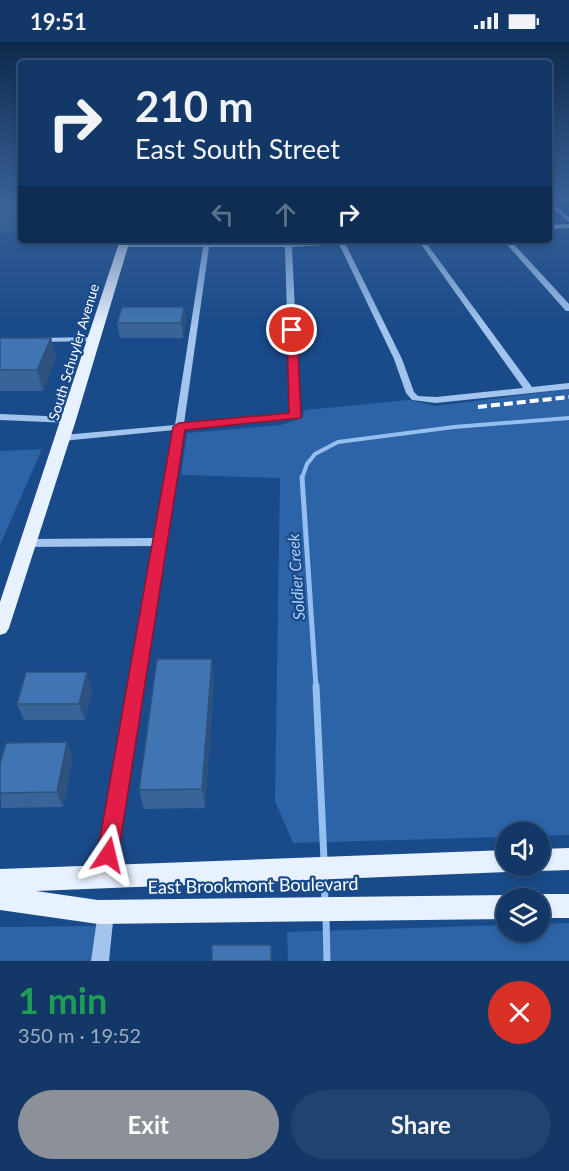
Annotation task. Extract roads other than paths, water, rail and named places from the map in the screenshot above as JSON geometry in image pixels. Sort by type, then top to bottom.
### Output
[{"type":"main road","name":"South Schuyler Avenue","points":[[0,628],[125,243]]},
{"type":"main road","points":[[550,860],[569,859]]},
{"type":"main road","name":"East Brookmont Boulevard","points":[[0,881],[496,861]]},
{"type":"main road","name":"East Brookmont Boulevard","points":[[0,898],[106,912],[496,907]]},
{"type":"main road","points":[[550,906],[569,906]]},
{"type":"street","points":[[104,877],[179,427],[207,243]]},
{"type":"street","points":[[63,438],[295,416],[289,243]]},
{"type":"street","points":[[341,243],[398,359],[410,393],[415,398],[436,400],[569,386]]},
{"type":"street","points":[[423,243],[529,390]]},
{"type":"street","points":[[509,243],[569,309]]},
{"type":"street","points":[[24,340],[94,339]]},
{"type":"street","points":[[0,417],[69,420]]},
{"type":"street","points":[[28,543],[160,542]]},
{"type":"street","points":[[99,961],[106,912]]},
{"type":"waterway","name":"Soldier Creek","points":[[302,478],[307,464],[315,454],[338,442],[454,427],[569,418]]},
{"type":"waterway","name":"Soldier Creek","points":[[302,478],[316,687]]},
{"type":"waterway","name":"Soldier Creek","points":[[316,686],[324,860]]},
{"type":"waterway","name":"Soldier Creek","points":[[324,875],[325,902]]},
{"type":"waterway","name":"Soldier Creek","points":[[326,917],[327,961]]},
{"type":"railway","points":[[478,407],[569,397]]}]
